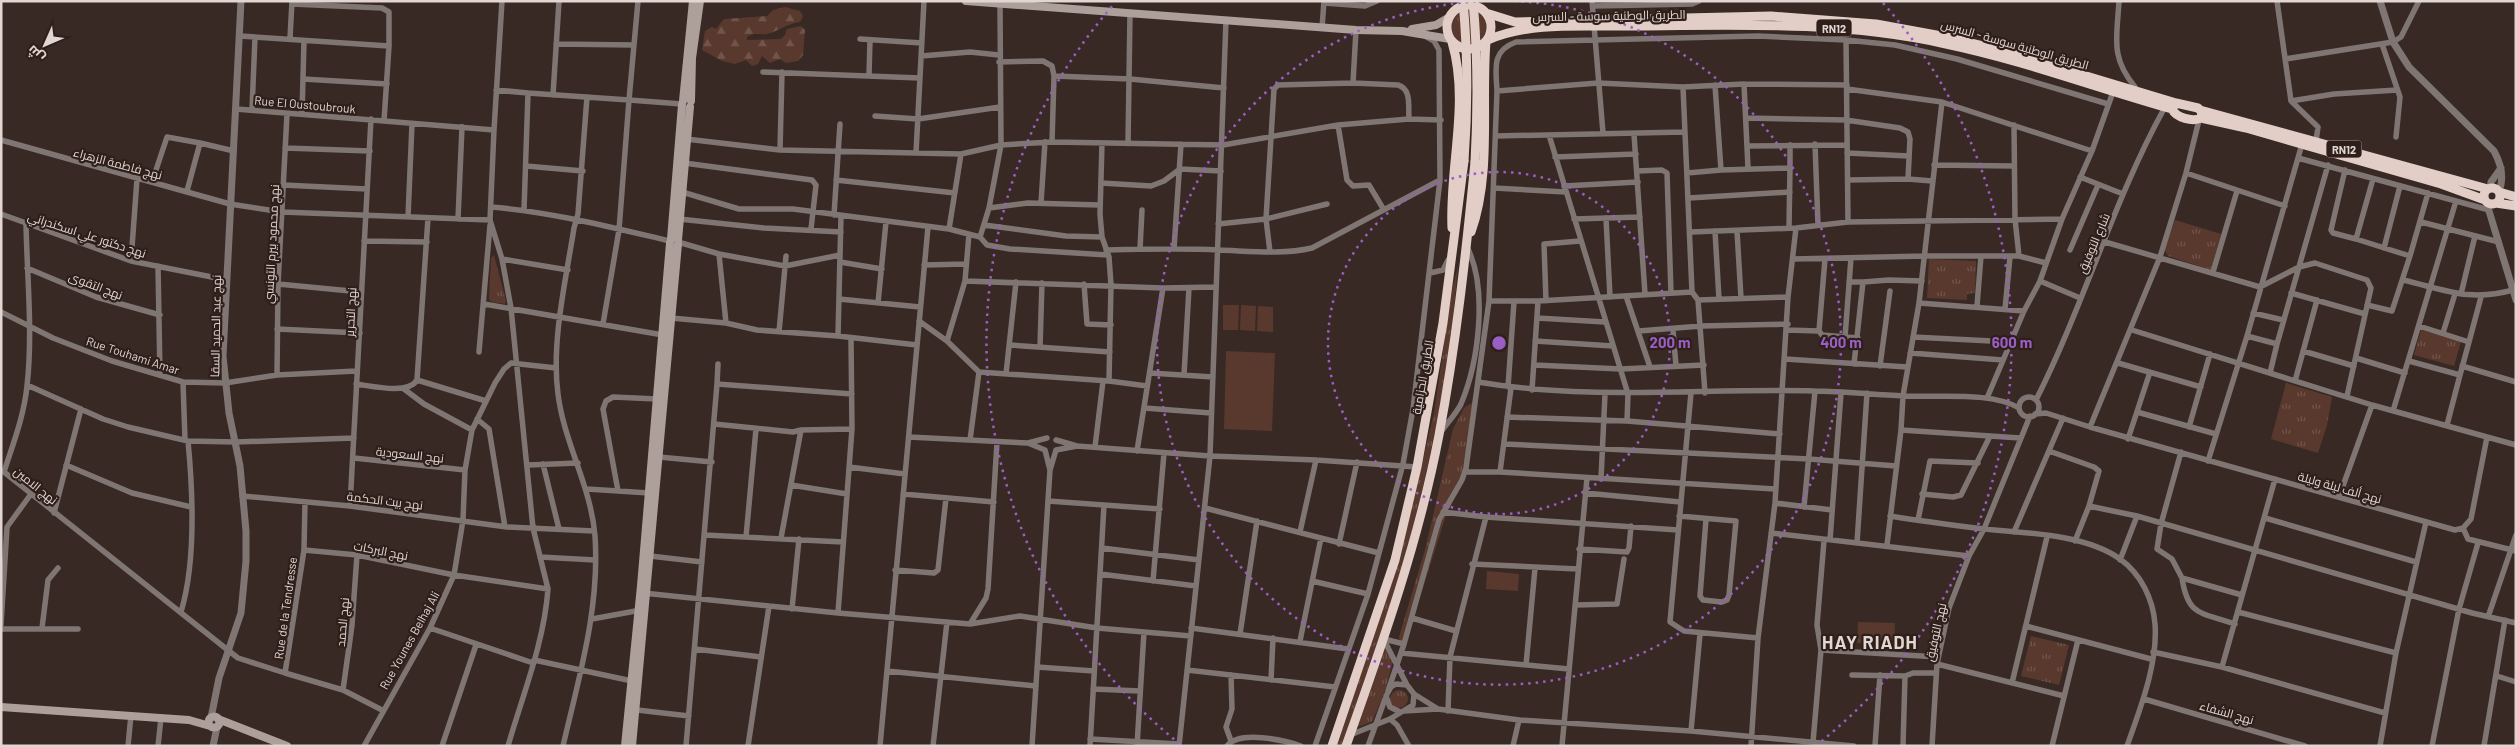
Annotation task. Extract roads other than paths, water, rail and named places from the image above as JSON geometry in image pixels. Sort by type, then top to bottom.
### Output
[{"type":"highway","points":[[1450,1],[1447,32],[1456,56],[1460,98],[1451,214],[1453,244]]},
{"type":"highway","name":"الطريق الحزامية","points":[[1332,746],[1395,560],[1417,467],[1443,323],[1464,161],[1469,99],[1468,55],[1463,1]]},
{"type":"highway","name":"الطريق الحزامية","points":[[1346,746],[1352,734],[1407,565],[1438,436],[1466,244],[1475,162],[1479,98],[1478,57],[1473,1]]},
{"type":"highway","name":"RN12","points":[[1449,16],[1462,6],[1469,5],[1483,8]]},
{"type":"highway","points":[[1466,244],[1475,221],[1481,182],[1486,102],[1487,41],[1492,26],[1483,8]]},
{"type":"highway","name":"الطريق الوطنية سوسة - السرس","points":[[1483,8],[1515,22],[1762,24],[1860,30],[1946,44],[2171,107]]},
{"type":"highway","name":"الطريق الوطنية سوسة - السرس","points":[[1487,41],[1506,31],[1595,23],[1791,16],[1876,24],[1956,39],[2135,91],[2171,107]]},
{"type":"highway","name":"RN12","points":[[1451,40],[1465,49],[1480,47],[1487,41]]},
{"type":"highway","name":"RN12","points":[[2171,107],[2441,184],[2490,204],[2516,206]]},
{"type":"highway","name":"RN12","points":[[2200,116],[2316,141],[2516,197]]},
{"type":"highway","points":[[2494,190],[2500,197],[2490,204],[2485,192],[2494,190]]},
{"type":"main road","points":[[644,593],[649,493],[663,335],[674,242],[693,1]]},
{"type":"main road","points":[[625,746],[632,681],[650,556],[671,318],[674,242],[682,192],[686,139],[685,104],[700,1]]},
{"type":"main road","name":"RN12","points":[[966,1],[1021,3],[1322,28],[1402,31],[1451,40]]},
{"type":"main road","name":"RN12","points":[[1402,31],[1436,25],[1449,16]]},
{"type":"main road","points":[[632,746],[642,610]]},
{"type":"main road","points":[[1,707],[131,715],[214,723],[234,726],[287,746]]},
{"type":"street","name":"نهج عبد الحميد السقا","points":[[213,743],[214,705],[219,678],[236,633],[245,588],[246,531],[236,442],[225,383],[224,356],[241,1]]},
{"type":"street","points":[[478,352],[484,304],[491,207],[502,1]]},
{"type":"street","points":[[552,95],[559,1]]},
{"type":"street","points":[[603,324],[620,230],[638,1]]},
{"type":"street","points":[[916,153],[924,1]]},
{"type":"street","points":[[1322,28],[1324,2],[1365,6],[1377,1]]},
{"type":"street","points":[[1603,133],[1592,4],[1692,4],[1699,1]]},
{"type":"street","points":[[2119,1],[2116,53],[2119,66],[2135,87],[2135,91]]},
{"type":"street","points":[[2278,1],[2291,101],[2318,127],[2316,141]]},
{"type":"street","points":[[2380,1],[2393,42],[2400,55],[2419,79],[2494,151],[2501,168],[2502,183],[2494,190],[2491,182],[2501,168]]},
{"type":"street","points":[[2286,59],[2393,42],[2401,37],[2419,1]]},
{"type":"street","points":[[290,38],[292,2],[386,9],[390,14],[384,121]]},
{"type":"street","points":[[980,237],[989,208],[1001,145],[1000,3]]},
{"type":"street","points":[[1128,144],[1130,13]]},
{"type":"street","points":[[1090,739],[1137,744],[1179,745],[1210,456],[1215,287],[1223,145],[1226,20]]},
{"type":"street","points":[[1353,83],[1356,30]]},
{"type":"street","points":[[1315,746],[1368,594],[1403,464],[1413,409],[1440,180],[1439,50],[1434,41],[1420,33]]},
{"type":"street","points":[[240,36],[389,46]]},
{"type":"street","points":[[1368,746],[1404,644],[1443,512],[1466,472],[1489,301],[1496,136],[1496,62],[1499,53],[1505,46],[1516,42],[1758,36],[1846,40],[1895,45],[1932,53],[2108,104]]},
{"type":"street","points":[[252,110],[255,37]]},
{"type":"street","points":[[860,39],[922,43]]},
{"type":"street","points":[[869,76],[870,40]]},
{"type":"street","points":[[1846,40],[1848,222]]},
{"type":"street","points":[[302,114],[304,41]]},
{"type":"street","points":[[556,44],[634,45]]},
{"type":"street","points":[[2382,44],[2401,105],[2396,119],[2396,137]]},
{"type":"street","points":[[921,56],[970,52],[999,55]]},
{"type":"street","points":[[1000,62],[1043,61],[1052,66],[1054,76],[1052,142]]},
{"type":"street","points":[[763,72],[920,78]]},
{"type":"street","points":[[780,150],[782,72]]},
{"type":"street","points":[[1054,76],[1130,79],[1224,88]]},
{"type":"street","points":[[303,79],[387,84]]},
{"type":"street","points":[[1270,252],[1266,219],[1275,87],[1353,83],[1398,85],[1404,87],[1408,92],[1408,120]]},
{"type":"street","points":[[1497,91],[1598,83],[1683,87],[1744,84],[1847,87],[1942,102],[2092,151]]},
{"type":"street","points":[[1744,84],[1748,168]]},
{"type":"street","points":[[1715,85],[1721,170]]},
{"type":"street","points":[[1683,87],[1691,232],[1692,292],[1698,300],[1705,393]]},
{"type":"street","points":[[496,90],[685,104]]},
{"type":"street","points":[[2291,101],[2334,94],[2397,90]]},
{"type":"street","points":[[1987,398],[2024,311],[2040,281],[2062,219],[2092,151],[2113,92]]},
{"type":"street","points":[[524,210],[528,93]]},
{"type":"street","points":[[563,746],[592,620],[595,560],[594,531],[587,489],[563,417],[558,394],[556,368],[561,317],[583,172],[587,97]]},
{"type":"street","points":[[1887,545],[1901,430],[1903,396],[1922,281],[1942,102]]},
{"type":"street","points":[[875,116],[918,119],[1000,107]]},
{"type":"street","name":"شارع التوفيق","points":[[2033,415],[2042,388],[2105,242],[2123,194],[2171,107]]},
{"type":"street","name":"Rue El Oustoubrouk","points":[[236,108],[287,114],[372,119],[494,130]]},
{"type":"street","name":"نهج محمود بيرم التونسي","points":[[277,374],[278,284],[287,114]]},
{"type":"street","points":[[2090,428],[2132,330],[2160,257],[2186,173],[2200,116]]},
{"type":"street","points":[[1747,118],[1846,120],[1900,128],[1908,132],[1910,139],[1908,179]]},
{"type":"street","name":"نهج التحرير","points":[[350,506],[354,458],[356,371],[360,333],[372,119]]},
{"type":"street","points":[[686,139],[780,150],[962,154],[1001,145],[1045,142],[1223,145],[1338,125],[1408,120],[1441,120]]},
{"type":"street","points":[[408,217],[412,124]]},
{"type":"street","points":[[834,215],[840,124]]},
{"type":"street","points":[[1338,125],[1347,180],[1353,186],[1370,186],[1384,210]]},
{"type":"street","points":[[2014,125],[2015,219],[2019,256]]},
{"type":"street","points":[[458,219],[462,127]]},
{"type":"street","points":[[1496,136],[1684,132]]},
{"type":"street","points":[[1634,134],[1645,294]]},
{"type":"street","points":[[1549,135],[1580,242],[1628,394],[1627,421]]},
{"type":"street","points":[[152,182],[167,137],[234,151]]},
{"type":"street","name":"نهج فاطمة الزهراء","points":[[1,140],[230,204],[282,212],[490,220]]},
{"type":"street","points":[[1041,203],[1045,142]]},
{"type":"street","points":[[187,192],[200,143]]},
{"type":"street","points":[[1095,447],[1110,352],[1112,285],[1107,252],[1102,238],[1100,205],[1102,143]]},
{"type":"street","points":[[1174,249],[1181,144]]},
{"type":"street","points":[[1815,144],[1818,225]]},
{"type":"street","points":[[2208,461],[2248,336],[2260,287],[2286,206],[2302,144]]},
{"type":"street","points":[[1751,746],[1758,638],[1775,503],[1788,327],[1788,297],[1793,259],[1790,145]]},
{"type":"street","points":[[1748,146],[1847,145]]},
{"type":"street","points":[[285,148],[370,151]]},
{"type":"street","points":[[1847,153],[1909,156]]},
{"type":"street","points":[[949,229],[962,154]]},
{"type":"street","points":[[1555,157],[1636,154]]},
{"type":"street","points":[[2298,158],[2456,201],[2490,204],[2498,242],[2516,300]]},
{"type":"street","points":[[684,163],[812,180],[816,185],[811,229]]},
{"type":"street","points":[[1934,165],[2014,166]]},
{"type":"street","points":[[2270,373],[2290,293],[2328,165]]},
{"type":"street","points":[[526,166],[583,172]]},
{"type":"street","points":[[1688,173],[1748,168],[1790,168]]},
{"type":"street","points":[[1101,184],[1155,186],[1180,169],[1221,171]]},
{"type":"street","points":[[1637,171],[1662,170],[1667,173],[1671,293]]},
{"type":"street","points":[[2345,170],[2331,230],[2333,233],[2410,256]]},
{"type":"street","points":[[2186,173],[2286,206]]},
{"type":"street","points":[[2080,177],[2123,194]]},
{"type":"street","points":[[131,261],[137,179]]},
{"type":"street","points":[[1848,180],[1908,179],[1932,181]]},
{"type":"street","points":[[2356,239],[2373,179]]},
{"type":"street","points":[[836,180],[955,193]]},
{"type":"street","points":[[682,192],[739,209],[793,209],[949,229],[980,237],[987,245],[1010,249],[1107,252],[1140,249],[1174,249],[1270,252],[1312,248],[1440,180]]},
{"type":"street","points":[[1494,188],[1565,189],[1638,182]]},
{"type":"street","points":[[283,185],[367,189]]},
{"type":"street","points":[[2070,250],[2098,185]]},
{"type":"street","points":[[2384,248],[2400,186]]},
{"type":"street","points":[[2213,272],[2238,191]]},
{"type":"street","points":[[1689,198],[1790,192]]},
{"type":"street","points":[[2367,305],[2391,312],[2403,280],[2428,194]]},
{"type":"street","points":[[2393,411],[2456,201]]},
{"type":"street","points":[[989,208],[1041,203],[1100,205]]},
{"type":"street","points":[[1218,224],[1266,219],[1327,204]]},
{"type":"street","points":[[491,207],[524,210],[577,219],[719,254],[785,266],[840,255]]},
{"type":"street","points":[[1140,249],[1142,210]]},
{"type":"street","name":"نهج دكتور علي اسكندراني","points":[[1,214],[131,261],[227,280]]},
{"type":"street","points":[[838,336],[841,216]]},
{"type":"street","points":[[1574,220],[1640,217]]},
{"type":"street","points":[[356,384],[404,389],[412,386],[417,380],[428,218]]},
{"type":"street","points":[[1606,218],[1610,297]]},
{"type":"street","points":[[679,219],[764,228],[841,232]]},
{"type":"street","points":[[1691,232],[1793,228],[1848,222],[2062,219]]},
{"type":"street","points":[[490,220],[502,259],[511,308],[533,528],[548,589],[544,618],[534,661],[508,746]]},
{"type":"street","points":[[878,303],[886,222]]},
{"type":"street","points":[[2421,222],[2498,242]]},
{"type":"street","name":"نهج الامين","points":[[26,224],[27,385],[21,418],[3,471],[238,658],[285,673]]},
{"type":"street","points":[[984,225],[1066,236],[1102,238]]},
{"type":"street","points":[[880,746],[890,617],[928,227]]},
{"type":"street","points":[[1715,231],[1718,299]]},
{"type":"street","points":[[1737,231],[1741,298]]},
{"type":"street","points":[[947,341],[965,281],[969,234]]},
{"type":"street","points":[[2443,333],[2458,294],[2475,236]]},
{"type":"street","points":[[364,241],[427,242]]},
{"type":"street","points":[[1546,301],[1544,244],[1580,242]]},
{"type":"street","points":[[2105,242],[2260,287],[2299,267],[2315,262],[2367,280],[2371,288],[2347,396]]},
{"type":"street","points":[[1430,273],[1443,270],[1453,244]]},
{"type":"street","points":[[1438,436],[1460,405],[1475,348],[1479,293],[1475,261],[1466,244]]},
{"type":"street","points":[[719,254],[726,323]]},
{"type":"street","points":[[780,332],[786,256]]},
{"type":"street","points":[[1977,306],[1981,256]]},
{"type":"street","points":[[1793,259],[2019,256],[2046,263]]},
{"type":"street","points":[[2005,309],[2010,257]]},
{"type":"street","points":[[1845,337],[1851,258]]},
{"type":"street","points":[[502,259],[568,270]]},
{"type":"street","points":[[1819,331],[1825,259]]},
{"type":"street","points":[[840,262],[882,268]]},
{"type":"street","points":[[924,265],[966,264]]},
{"type":"street","points":[[158,266],[160,375]]},
{"type":"street","name":"نهج التقوى","points":[[27,268],[96,297],[160,315]]},
{"type":"street","points":[[2403,280],[2458,294],[2481,296],[2513,290]]},
{"type":"street","points":[[965,281],[1163,288],[1215,287]]},
{"type":"street","points":[[1850,282],[1922,281]]},
{"type":"street","points":[[2040,281],[2080,298]]},
{"type":"street","points":[[1006,374],[1016,282]]},
{"type":"street","points":[[1854,364],[1863,282]]},
{"type":"street","points":[[1040,347],[1042,283]]},
{"type":"street","points":[[278,284],[361,292]]},
{"type":"street","points":[[1084,284],[1087,324],[1111,326]]},
{"type":"street","points":[[1137,451],[1163,288]]},
{"type":"street","points":[[1184,375],[1190,288]]},
{"type":"street","points":[[1880,366],[1890,291]]},
{"type":"street","points":[[1489,301],[1546,301],[1692,292]]},
{"type":"street","points":[[2290,293],[2365,314]]},
{"type":"street","points":[[1626,296],[1650,367]]},
{"type":"street","points":[[2447,425],[2481,296]]},
{"type":"street","points":[[1698,300],[1788,297]]},
{"type":"street","points":[[839,299],[920,307]]},
{"type":"street","points":[[2295,381],[2317,300]]},
{"type":"street","points":[[1532,390],[1538,301]]},
{"type":"street","points":[[1500,472],[1507,417],[1514,302]]},
{"type":"street","points":[[1919,303],[2024,311]]},
{"type":"street","points":[[484,304],[663,335]]},
{"type":"street","name":"Rue Touhami Amar","points":[[1,312],[28,326],[112,361],[183,382],[225,383],[277,374],[356,371]]},
{"type":"street","points":[[2253,313],[2283,320]]},
{"type":"street","points":[[671,318],[726,323],[780,332],[917,345]]},
{"type":"street","points":[[1537,318],[1605,322]]},
{"type":"street","points":[[918,321],[947,341],[979,372],[1106,381],[1147,386]]},
{"type":"street","points":[[1639,331],[1673,330],[1701,326],[1788,327],[1819,331],[1822,335],[1858,338]]},
{"type":"street","points":[[2419,326],[2469,342]]},
{"type":"street","points":[[278,329],[360,333]]},
{"type":"street","points":[[1673,330],[1676,366]]},
{"type":"street","points":[[2132,330],[2393,411],[2516,445]]},
{"type":"street","points":[[2248,336],[2277,344]]},
{"type":"street","points":[[1913,337],[2011,342]]},
{"type":"street","points":[[838,613],[852,429],[851,338]]},
{"type":"street","points":[[1535,341],[1613,346]]},
{"type":"street","points":[[1010,345],[1110,352]]},
{"type":"street","points":[[2303,351],[2354,366]]},
{"type":"street","points":[[1910,353],[2003,360]]},
{"type":"street","points":[[2189,427],[2210,354]]},
{"type":"street","points":[[2356,358],[2405,373]]},
{"type":"street","points":[[1785,359],[1907,367]]},
{"type":"street","points":[[2409,361],[2460,374]]},
{"type":"street","points":[[517,363],[556,368]]},
{"type":"street","name":"Rue Younes Belhaj Ali","points":[[364,746],[382,710],[430,628],[454,575],[463,520],[465,470],[472,430],[504,369],[507,365],[517,363]]},
{"type":"street","points":[[2118,363],[2201,387]]},
{"type":"street","points":[[686,746],[712,462],[718,364]]},
{"type":"street","points":[[1534,364],[1620,369],[1704,365]]},
{"type":"street","points":[[2462,366],[2516,382]]},
{"type":"street","points":[[970,440],[979,372]]},
{"type":"street","points":[[2128,439],[2150,372]]},
{"type":"street","points":[[1150,373],[1213,377]]},
{"type":"street","points":[[417,380],[486,401]]},
{"type":"street","points":[[181,612],[189,575],[191,507],[183,382]]},
{"type":"street","points":[[1478,382],[1509,388],[1605,394],[1815,390],[1903,396],[1987,398],[2009,402],[2025,398],[2042,388]]},
{"type":"street","points":[[717,384],[852,394]]},
{"type":"street","points":[[27,385],[128,427],[187,440],[236,442],[354,438]]},
{"type":"street","points":[[404,389],[424,404],[472,430]]},
{"type":"street","points":[[1804,507],[1815,390]]},
{"type":"street","points":[[1691,393],[1670,622],[1680,630],[1700,634],[1758,638]]},
{"type":"street","points":[[1814,742],[1821,650],[1817,625],[1832,510],[1841,393]]},
{"type":"street","points":[[1857,543],[1867,393]]},
{"type":"street","points":[[1601,478],[1605,394]]},
{"type":"street","points":[[618,490],[604,404],[613,397],[657,399]]},
{"type":"street","points":[[2025,398],[2037,403],[2046,413]]},
{"type":"street","points":[[2025,398],[2020,411],[2025,426]]},
{"type":"street","points":[[2009,402],[2020,411],[2033,415],[2046,413]]},
{"type":"street","points":[[2340,497],[2372,404]]},
{"type":"street","points":[[1144,408],[1211,413]]},
{"type":"street","points":[[54,513],[81,409]]},
{"type":"street","points":[[2137,412],[2216,434]]},
{"type":"street","name":"نهج ألف ليلة وليلة","points":[[2046,413],[2128,439],[2181,452],[2455,530],[2463,528]]},
{"type":"street","points":[[1984,529],[2025,426],[2033,415]]},
{"type":"street","points":[[1507,417],[1604,422],[1627,421],[1780,434]]},
{"type":"street","points":[[2014,532],[2063,418]]},
{"type":"street","points":[[477,419],[489,429],[505,527]]},
{"type":"street","points":[[714,424],[793,432],[801,430],[852,429]]},
{"type":"street","points":[[746,537],[756,429]]},
{"type":"street","points":[[781,538],[801,430]]},
{"type":"street","points":[[1901,430],[2020,438]]},
{"type":"street","points":[[1922,494],[1960,496],[1990,436]]},
{"type":"street","points":[[909,437],[1028,443],[1052,438],[1077,446],[1137,451],[1403,464],[1417,467]]},
{"type":"street","points":[[2487,437],[2471,519],[2463,528],[2468,539],[2514,551]]},
{"type":"street","points":[[1047,438],[1043,445],[1046,450],[1050,470]]},
{"type":"street","points":[[1032,746],[1050,470],[1058,445],[1056,440]]},
{"type":"street","points":[[970,624],[986,598],[988,589],[998,442]]},
{"type":"street","points":[[1028,443],[1050,452],[1077,446]]},
{"type":"street","points":[[1504,444],[1809,459],[1896,466]]},
{"type":"street","points":[[2049,451],[2098,469],[2089,506],[2075,540]]},
{"type":"street","points":[[2181,452],[2161,524],[2157,548],[2172,559],[2182,578],[2185,596],[2192,608],[2235,624]]},
{"type":"street","points":[[1154,581],[1164,453]]},
{"type":"street","points":[[658,457],[712,462]]},
{"type":"street","name":"نهج السعودية","points":[[354,458],[465,470]]},
{"type":"street","points":[[1300,532],[1316,460]]},
{"type":"street","points":[[1918,520],[1930,461],[1978,463]]},
{"type":"street","points":[[1339,544],[1358,462]]},
{"type":"street","points":[[528,465],[578,463]]},
{"type":"street","points":[[543,464],[559,529]]},
{"type":"street","points":[[66,465],[132,494],[191,507]]},
{"type":"street","points":[[849,467],[905,474]]},
{"type":"street","points":[[1466,472],[1500,472],[1775,489]]},
{"type":"street","points":[[1562,746],[1587,478]]},
{"type":"street","points":[[2222,668],[2275,479]]},
{"type":"street","points":[[791,485],[847,494]]},
{"type":"street","points":[[587,489],[649,493]]},
{"type":"street","points":[[1585,493],[1680,502]]},
{"type":"street","points":[[5,528],[31,494]]},
{"type":"street","points":[[903,494],[994,502]]},
{"type":"street","name":"نهج بيت الحكمة","points":[[242,496],[350,506],[505,527],[594,531]]},
{"type":"street","points":[[895,570],[934,573],[938,570],[946,498]]},
{"type":"street","points":[[1048,501],[1160,509]]},
{"type":"street","name":"Rue de la Tendresse","points":[[305,502],[304,550],[285,673],[343,690],[382,710]]},
{"type":"street","points":[[1775,503],[1832,510]]},
{"type":"street","points":[[1090,746],[1104,505]]},
{"type":"street","points":[[2089,506],[2137,516],[2255,552],[2488,617],[2516,622]]},
{"type":"street","points":[[1205,508],[1379,553]]},
{"type":"street","points":[[1443,512],[1486,517],[1678,530]]},
{"type":"street","points":[[1679,516],[1706,519],[1734,519],[1736,521],[1729,595],[1725,601],[1703,600],[1700,596],[1706,519]]},
{"type":"street","points":[[1890,516],[2075,540],[2120,560],[2145,586],[2151,601],[2155,625],[2152,659],[2144,699],[2127,746]]},
{"type":"street","points":[[2120,560],[2137,516]]},
{"type":"street","points":[[1448,711],[1450,657],[1472,564],[1486,517]]},
{"type":"street","points":[[2265,518],[2416,562]]},
{"type":"street","points":[[1,520],[5,528],[1,624]]},
{"type":"street","points":[[1240,634],[1257,521]]},
{"type":"street","points":[[2380,746],[2396,653],[2426,522]]},
{"type":"street","points":[[1579,549],[1627,552],[1631,526]]},
{"type":"street","name":"نهج التوفيق","points":[[1932,746],[1937,664],[1948,608],[1969,556],[1984,529]]},
{"type":"street","points":[[1771,533],[1969,556]]},
{"type":"street","points":[[704,535],[842,542]]},
{"type":"street","points":[[2488,617],[2514,551],[2516,535]]},
{"type":"street","points":[[2012,683],[2047,537]]},
{"type":"street","points":[[1300,641],[1321,538]]},
{"type":"street","points":[[792,609],[799,540]]},
{"type":"street","points":[[2432,746],[2459,609],[2478,543]]},
{"type":"street","points":[[1102,548],[1199,560]]},
{"type":"street","name":"نهج البركات","points":[[304,550],[357,555],[454,575],[548,589]]},
{"type":"street","name":"نهج الحمد","points":[[343,690],[352,625],[357,555]]},
{"type":"street","points":[[650,556],[702,562]]},
{"type":"street","points":[[540,557],[595,560]]},
{"type":"street","points":[[1575,604],[1617,604],[1624,558]]},
{"type":"street","points":[[1472,564],[1578,569]]},
{"type":"street","points":[[42,628],[48,580],[58,568]]},
{"type":"street","points":[[1526,666],[1535,568]]},
{"type":"street","points":[[1100,574],[1196,586]]},
{"type":"street","points":[[2182,578],[2242,595]]},
{"type":"street","points":[[1312,581],[1368,594]]},
{"type":"street","points":[[644,593],[792,609],[970,624],[1010,616],[1041,618],[1097,628],[1190,636]]},
{"type":"street","points":[[748,746],[769,606]]},
{"type":"street","points":[[592,620],[642,610]]},
{"type":"street","points":[[2238,612],[2396,653]]},
{"type":"street","points":[[1412,618],[1456,631]]},
{"type":"street","points":[[2484,746],[2505,620]]},
{"type":"street","points":[[933,746],[947,622]]},
{"type":"street","points":[[2026,626],[2152,659]]},
{"type":"street","points":[[430,628],[476,645],[534,661],[632,681]]},
{"type":"street","points":[[1192,628],[1300,641],[1348,649]]},
{"type":"street","points":[[1,629],[78,629]]},
{"type":"street","points":[[1137,744],[1144,632]]},
{"type":"street","points":[[1691,730],[1700,634]]},
{"type":"street","points":[[1271,680],[1273,638]]},
{"type":"street","points":[[1383,638],[1404,644]]},
{"type":"street","points":[[1383,638],[1407,685],[1414,694],[1438,708],[1448,711],[1519,720],[1691,730],[1854,746]]},
{"type":"street","points":[[2052,746],[2078,640]]},
{"type":"street","points":[[442,746],[476,645]]},
{"type":"street","points":[[695,649],[761,657]]},
{"type":"street","points":[[1821,650],[1938,658]]},
{"type":"street","points":[[2153,652],[2222,668],[2385,713]]},
{"type":"street","points":[[1401,653],[1569,669]]},
{"type":"street","points":[[1937,664],[2064,696]]},
{"type":"street","points":[[1037,667],[1094,670]]},
{"type":"street","points":[[1187,670],[1335,687]]},
{"type":"street","points":[[887,671],[1036,686]]},
{"type":"street","points":[[1852,675],[1905,676],[1913,673],[1936,673]]},
{"type":"street","points":[[1231,675],[1232,709],[1226,726],[1229,744],[1272,738],[1301,746]]},
{"type":"street","points":[[1875,746],[1880,675]]},
{"type":"street","points":[[1903,746],[1905,676]]},
{"type":"street","points":[[2497,676],[2516,682]]},
{"type":"street","points":[[1387,694],[1396,684],[1407,685]]},
{"type":"street","points":[[1093,689],[1140,692]]},
{"type":"street","points":[[1387,694],[1390,707],[1402,712],[1438,708]]},
{"type":"street","points":[[1352,734],[1390,719],[1402,712],[1413,704],[1414,694]]},
{"type":"street","name":"نهج الشفاء","points":[[2144,699],[2284,742],[2305,746]]},
{"type":"street","points":[[636,710],[689,716]]},
{"type":"street","points":[[128,746],[131,715]]},
{"type":"street","points":[[158,746],[162,718]]},
{"type":"street","points":[[1390,719],[1397,725],[1408,746]]},
{"type":"street","points":[[1513,746],[1519,720]]},
{"type":"street","points":[[1352,734],[1370,738]]},
{"type":"district","name":"HAY RIADH","points":[[1870,642]]}]
